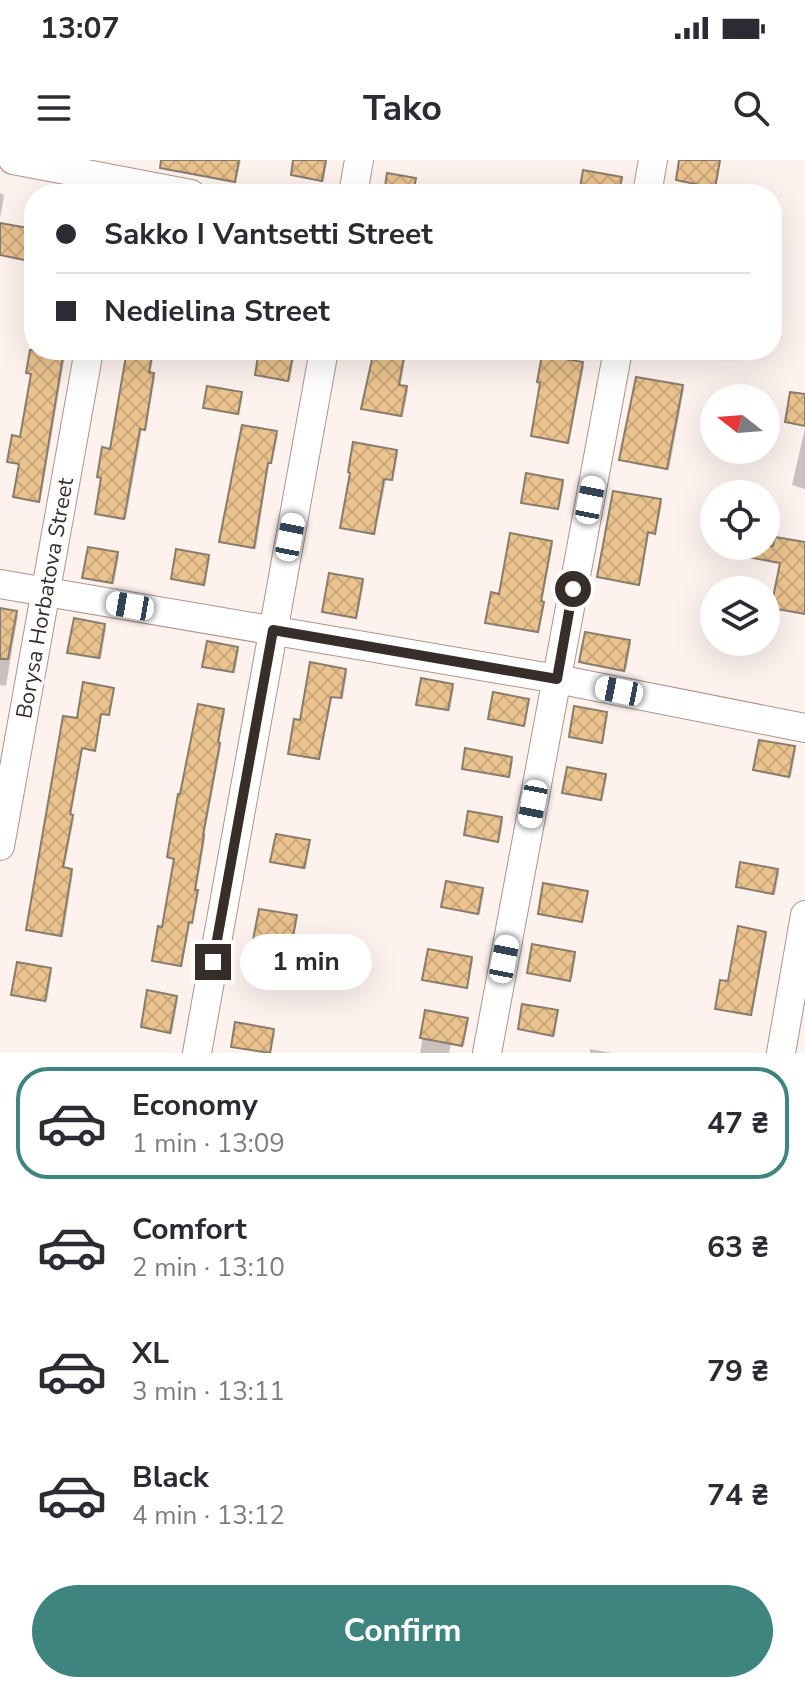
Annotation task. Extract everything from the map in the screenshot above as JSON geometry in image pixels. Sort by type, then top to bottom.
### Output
[{"type":"street","points":[[13,160],[147,184]]},
{"type":"street","points":[[355,184],[359,160]]},
{"type":"street","points":[[649,184],[653,160]]},
{"type":"street","name":"Borysa Horbatova Street","points":[[0,846],[87,360]]},
{"type":"street","points":[[197,1053],[322,360]]},
{"type":"street","points":[[487,1053],[616,360]]},
{"type":"street","points":[[0,584],[557,679],[805,728]]},
{"type":"street","points":[[781,1053],[805,915]]},
{"type":"building","points":[[161,160],[239,160],[235,182],[160,168]]},
{"type":"building","points":[[293,160],[326,160],[322,181],[291,175]]},
{"type":"building","points":[[679,160],[720,160],[716,184],[676,180]]},
{"type":"building","points":[[583,170],[622,177],[621,184],[581,184]]},
{"type":"building","points":[[387,173],[416,178],[415,184],[385,184]]},
{"type":"building","points":[[0,223],[24,227],[24,260],[0,255]]},
{"type":"building","points":[[28,360],[62,360],[39,502],[13,497],[19,464],[7,462],[12,435],[20,437],[31,374],[26,373]]},
{"type":"building","points":[[125,360],[151,360],[149,372],[154,373],[145,430],[140,429],[124,519],[95,514],[102,447],[110,449]]},
{"type":"building","points":[[257,360],[292,360],[288,381],[255,375]]},
{"type":"building","points":[[372,360],[403,360],[399,385],[407,386],[401,416],[361,409]]},
{"type":"building","points":[[541,360],[583,362],[568,443],[531,436],[540,383],[537,382]]},
{"type":"building","points":[[636,377],[683,385],[667,469],[619,460]]},
{"type":"building","points":[[207,386],[242,392],[238,414],[203,408]]},
{"type":"building","points":[[790,392],[805,394],[805,426],[785,422]]},
{"type":"building","points":[[242,425],[277,431],[271,463],[268,463],[254,548],[219,542]]},
{"type":"building","points":[[353,442],[397,450],[392,480],[384,479],[374,534],[340,528]]},
{"type":"building","points":[[526,473],[563,480],[558,509],[521,503]]},
{"type":"building","points":[[613,491],[661,499],[655,534],[648,532],[639,585],[597,577]]},
{"type":"building","points":[[510,533],[552,541],[538,632],[485,623],[491,592],[499,594]]},
{"type":"building","points":[[780,538],[805,542],[805,614],[780,610],[780,576],[777,576],[780,563],[764,560],[780,560]]},
{"type":"building","points":[[88,547],[118,552],[112,583],[82,578]]},
{"type":"building","points":[[176,549],[209,555],[204,585],[171,579]]},
{"type":"building","points":[[329,573],[363,579],[356,618],[322,612]]},
{"type":"building","points":[[0,608],[17,611],[8,659],[0,659]]},
{"type":"building","points":[[74,618],[105,624],[99,658],[67,653]]},
{"type":"building","points":[[585,632],[630,640],[624,671],[579,662]]},
{"type":"building","points":[[207,641],[238,647],[233,672],[202,667]]},
{"type":"building","points":[[310,662],[346,669],[341,698],[331,697],[319,759],[288,754],[294,719],[300,720]]},
{"type":"building","points":[[421,678],[453,684],[448,710],[416,705]]},
{"type":"building","points":[[83,682],[114,688],[109,715],[101,714],[95,751],[82,748],[63,867],[72,869],[61,936],[26,930],[63,716],[77,718]]},
{"type":"building","points":[[493,692],[529,699],[524,726],[488,719]]},
{"type":"building","points":[[198,704],[224,709],[195,890],[198,890],[181,966],[152,961],[158,926],[162,927],[174,859],[167,857]]},
{"type":"building","points":[[574,706],[607,712],[602,743],[569,737]]},
{"type":"building","points":[[759,740],[795,746],[789,777],[753,770]]},
{"type":"building","points":[[465,748],[512,757],[509,777],[462,769]]},
{"type":"building","points":[[567,767],[606,774],[601,800],[562,793]]},
{"type":"building","points":[[468,811],[502,817],[498,842],[464,835]]},
{"type":"building","points":[[276,834],[310,840],[304,868],[270,862]]},
{"type":"building","points":[[740,862],[778,869],[773,894],[736,887]]},
{"type":"building","points":[[446,881],[483,888],[478,914],[441,907]]},
{"type":"building","points":[[543,883],[588,891],[582,922],[538,914]]},
{"type":"building","points":[[259,909],[297,915],[291,947],[253,940]]},
{"type":"building","points":[[738,926],[766,932],[751,1015],[715,1009],[720,980],[728,981]]},
{"type":"building","points":[[532,944],[575,952],[570,981],[527,973]]},
{"type":"building","points":[[428,949],[472,957],[467,988],[422,980]]},
{"type":"building","points":[[17,962],[51,968],[45,1001],[11,995]]},
{"type":"building","points":[[147,990],[177,996],[170,1033],[141,1027]]},
{"type":"building","points":[[522,1004],[558,1010],[553,1036],[518,1029]]},
{"type":"building","points":[[425,1010],[468,1018],[462,1046],[420,1038]]},
{"type":"building","points":[[235,1022],[274,1029],[270,1053],[231,1047]]},
{"type":"route","points":[[213,962],[273,630],[557,679],[573,589]]}]
